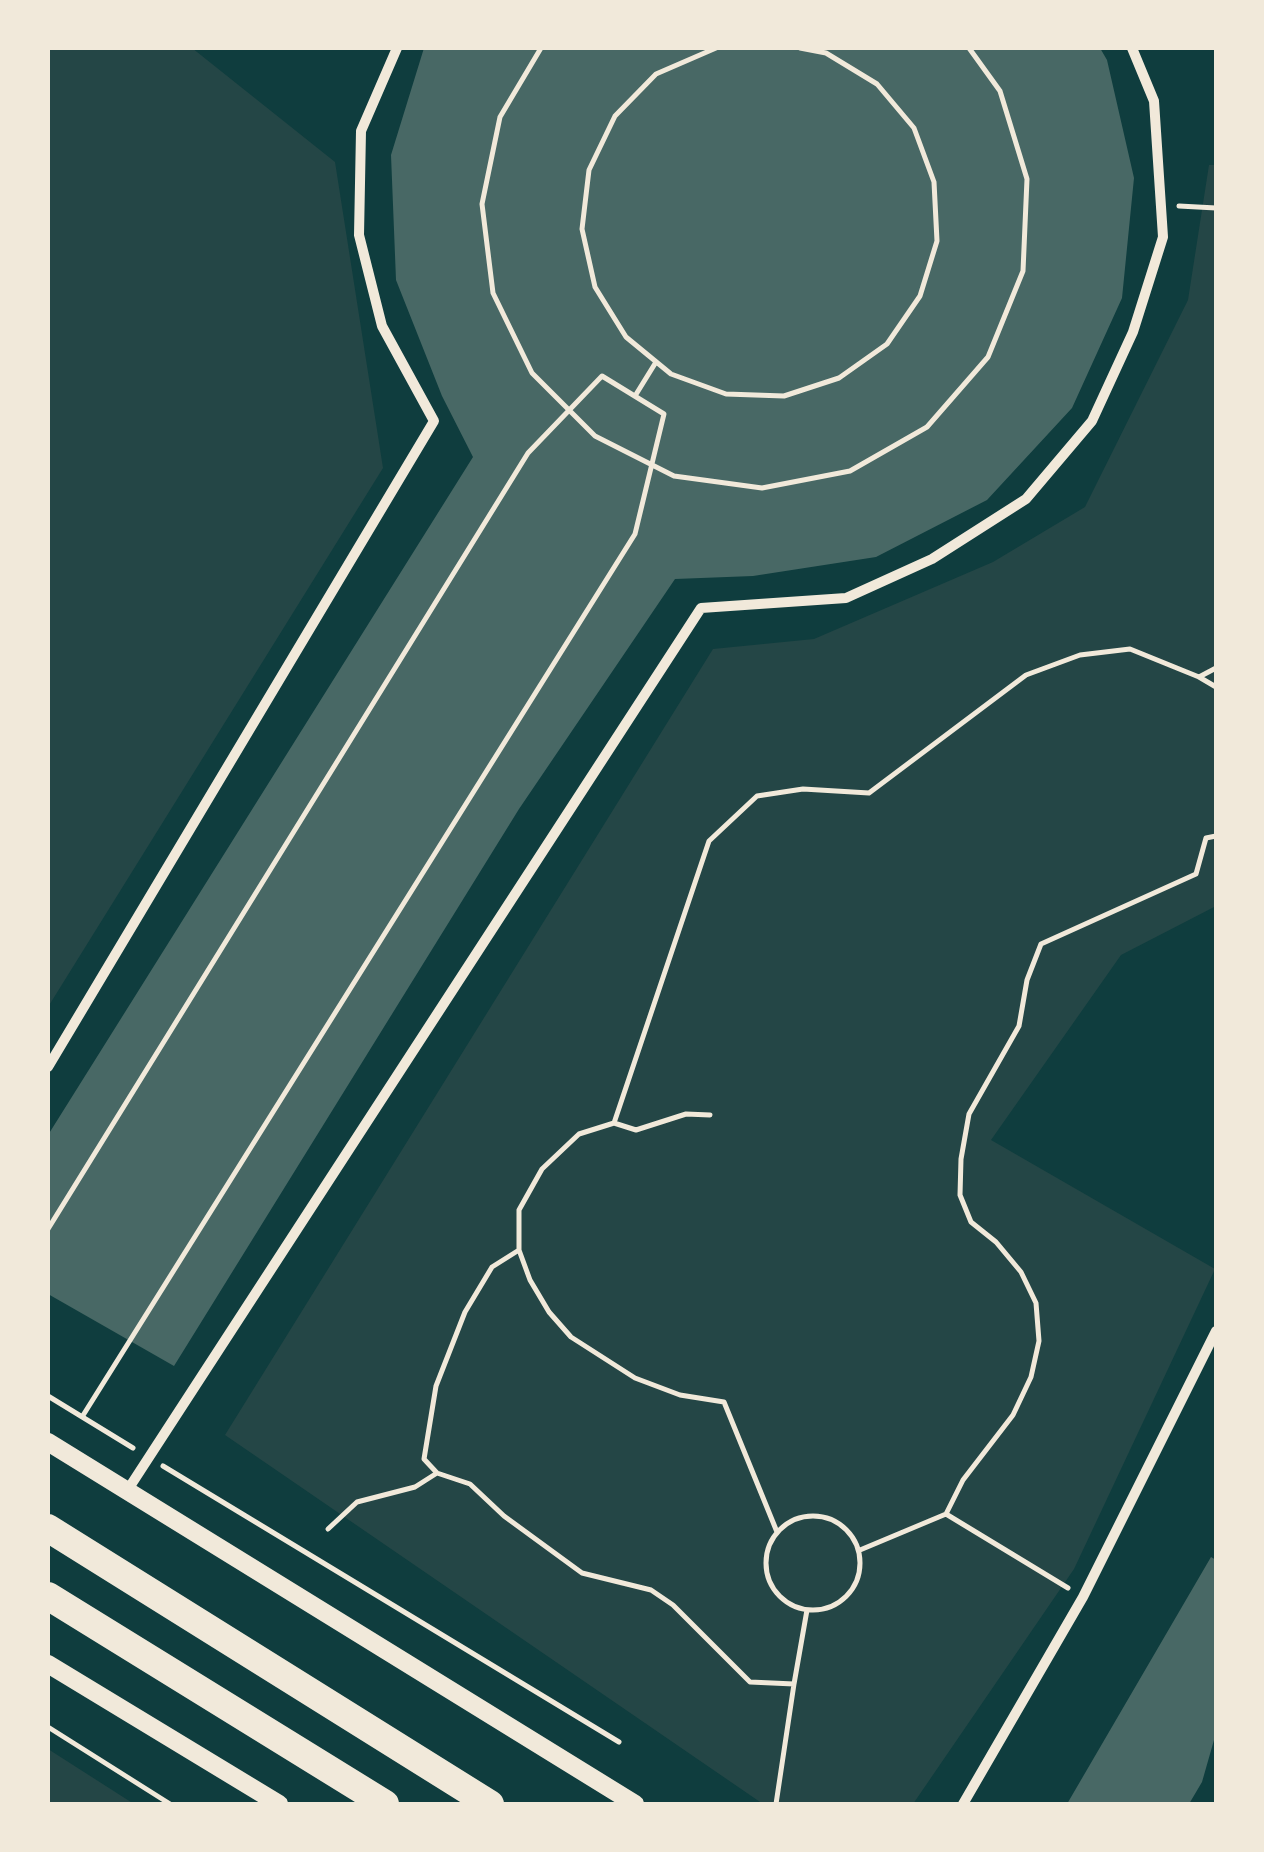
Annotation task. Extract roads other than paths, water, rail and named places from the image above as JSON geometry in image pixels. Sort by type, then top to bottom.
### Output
[{"type":"highway","points":[[48,1528],[490,1804]]},
{"type":"highway","points":[[48,1596],[386,1804]]},
{"type":"street","points":[[48,1067],[434,421],[382,326],[359,235],[361,131],[397,48]]},
{"type":"street","points":[[127,1491],[701,608],[846,598],[932,559],[1026,499],[1092,421],[1125,350],[1162,237],[1154,101],[1132,48]]},
{"type":"street","points":[[963,1804],[1083,1597],[1216,1331]]},
{"type":"street","points":[[48,1442],[635,1804]]},
{"type":"street","points":[[48,1664],[279,1804]]}]
